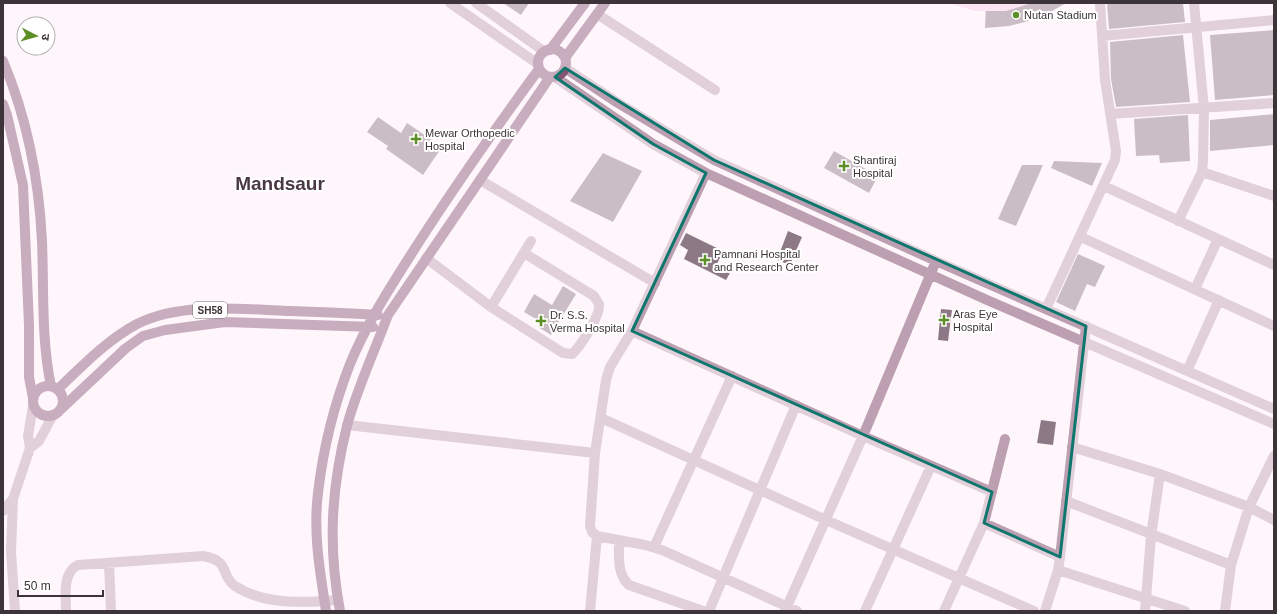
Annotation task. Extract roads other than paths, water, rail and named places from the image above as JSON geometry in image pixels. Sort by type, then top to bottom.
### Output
[{"type":"main road","points":[[552,77],[542,73],[539,66],[539,59],[585,3]]},
{"type":"main road","points":[[340,611],[334,582],[331,521],[336,482],[347,425],[388,315],[552,77],[563,72],[565,63],[605,3]]},
{"type":"main road","points":[[547,51],[559,51],[565,63]]},
{"type":"main road","points":[[3,62],[15,90],[31,148],[38,194],[42,240],[45,359],[54,388],[62,396],[63,404],[56,413],[45,416],[38,412],[33,402],[28,377],[28,325],[23,185],[3,104]]},
{"type":"main road","points":[[325,606],[318,558],[316,522],[319,487],[330,426],[350,364],[373,314],[486,142],[539,66]]},
{"type":"main road","name":"SH58","points":[[33,402],[36,391],[43,386],[54,388],[110,342],[137,325],[152,318],[170,313],[200,310],[244,309],[388,315]]},
{"type":"main road","name":"SH58","points":[[56,413],[126,348],[143,336],[165,330],[225,322],[383,328]]},
{"type":"street","points":[[450,3],[539,66]]},
{"type":"street","points":[[476,3],[547,51]]},
{"type":"street","points":[[1046,309],[1115,160],[1116,151],[1105,80],[1100,3]]},
{"type":"street","points":[[1178,221],[1202,172],[1204,109],[1194,3]]},
{"type":"street","points":[[597,14],[715,90]]},
{"type":"street","points":[[1102,36],[1274,20]]},
{"type":"street","points":[[565,63],[618,103],[714,160],[936,261],[1274,409]]},
{"type":"street","points":[[552,77],[653,144],[706,173],[1083,342],[1274,424]]},
{"type":"street","points":[[1110,114],[1274,104]]},
{"type":"street","points":[[1202,172],[1274,196]]},
{"type":"street","points":[[706,173],[632,331],[610,367],[606,380],[595,453],[590,526],[592,532],[597,536],[654,547],[786,609],[797,611]]},
{"type":"street","points":[[480,180],[654,283]]},
{"type":"street","points":[[1104,186],[1274,265]]},
{"type":"street","points":[[1081,236],[1274,326]]},
{"type":"street","points":[[1195,289],[1218,239]]},
{"type":"street","points":[[491,307],[531,241]]},
{"type":"street","points":[[426,258],[491,307],[563,353],[572,354],[578,349],[598,314],[599,304],[594,296],[524,253]]},
{"type":"street","points":[[786,609],[864,436],[936,261]]},
{"type":"street","points":[[1187,371],[1219,300]]},
{"type":"street","points":[[1045,611],[1058,570],[1060,558],[1086,326]]},
{"type":"street","points":[[632,331],[992,492]]},
{"type":"street","points":[[654,547],[732,376]]},
{"type":"street","points":[[15,611],[11,552],[13,499],[30,448],[28,436],[33,402]]},
{"type":"street","points":[[709,611],[796,405]]},
{"type":"street","points":[[30,448],[39,441],[56,413]]},
{"type":"street","points":[[601,418],[958,579],[1034,611]]},
{"type":"street","points":[[347,425],[595,453]]},
{"type":"street","points":[[944,611],[984,523],[1005,439]]},
{"type":"street","points":[[1072,447],[1160,474],[1249,507],[1274,520]]},
{"type":"street","points":[[1225,611],[1230,565],[1249,507],[1274,456]]},
{"type":"street","points":[[865,611],[931,466]]},
{"type":"street","points":[[1145,611],[1151,536],[1160,474]]},
{"type":"street","points":[[3,510],[13,499]]},
{"type":"street","points":[[1066,502],[1151,536],[1230,565]]},
{"type":"street","points":[[984,523],[1060,558]]},
{"type":"street","points":[[590,611],[597,536]]},
{"type":"street","points":[[618,541],[620,572],[623,580],[629,585],[703,611]]},
{"type":"street","points":[[66,611],[66,587],[70,571],[78,565],[203,556],[212,558],[223,565],[229,580],[234,586],[254,594],[282,601],[325,606],[338,600]]},
{"type":"street","points":[[108,564],[111,611]]},
{"type":"street","points":[[1058,570],[1185,611]]},
{"type":"place","name":"Nutan Stadium","points":[[1016,15]]},
{"type":"place","name":"Mewar Orthopedic Hospital","points":[[416,139]]},
{"type":"place","name":"Shantiraj Hospital","points":[[844,166]]},
{"type":"place","name":"Pamnani Hospital and Research Center","points":[[705,260]]},
{"type":"place","name":"Aras Eye Hospital","points":[[944,320]]},
{"type":"place","name":"Dr. S.S. Verma Hospital","points":[[541,321]]},
{"type":"district","name":"Mandsaur","points":[[280,183]]}]
